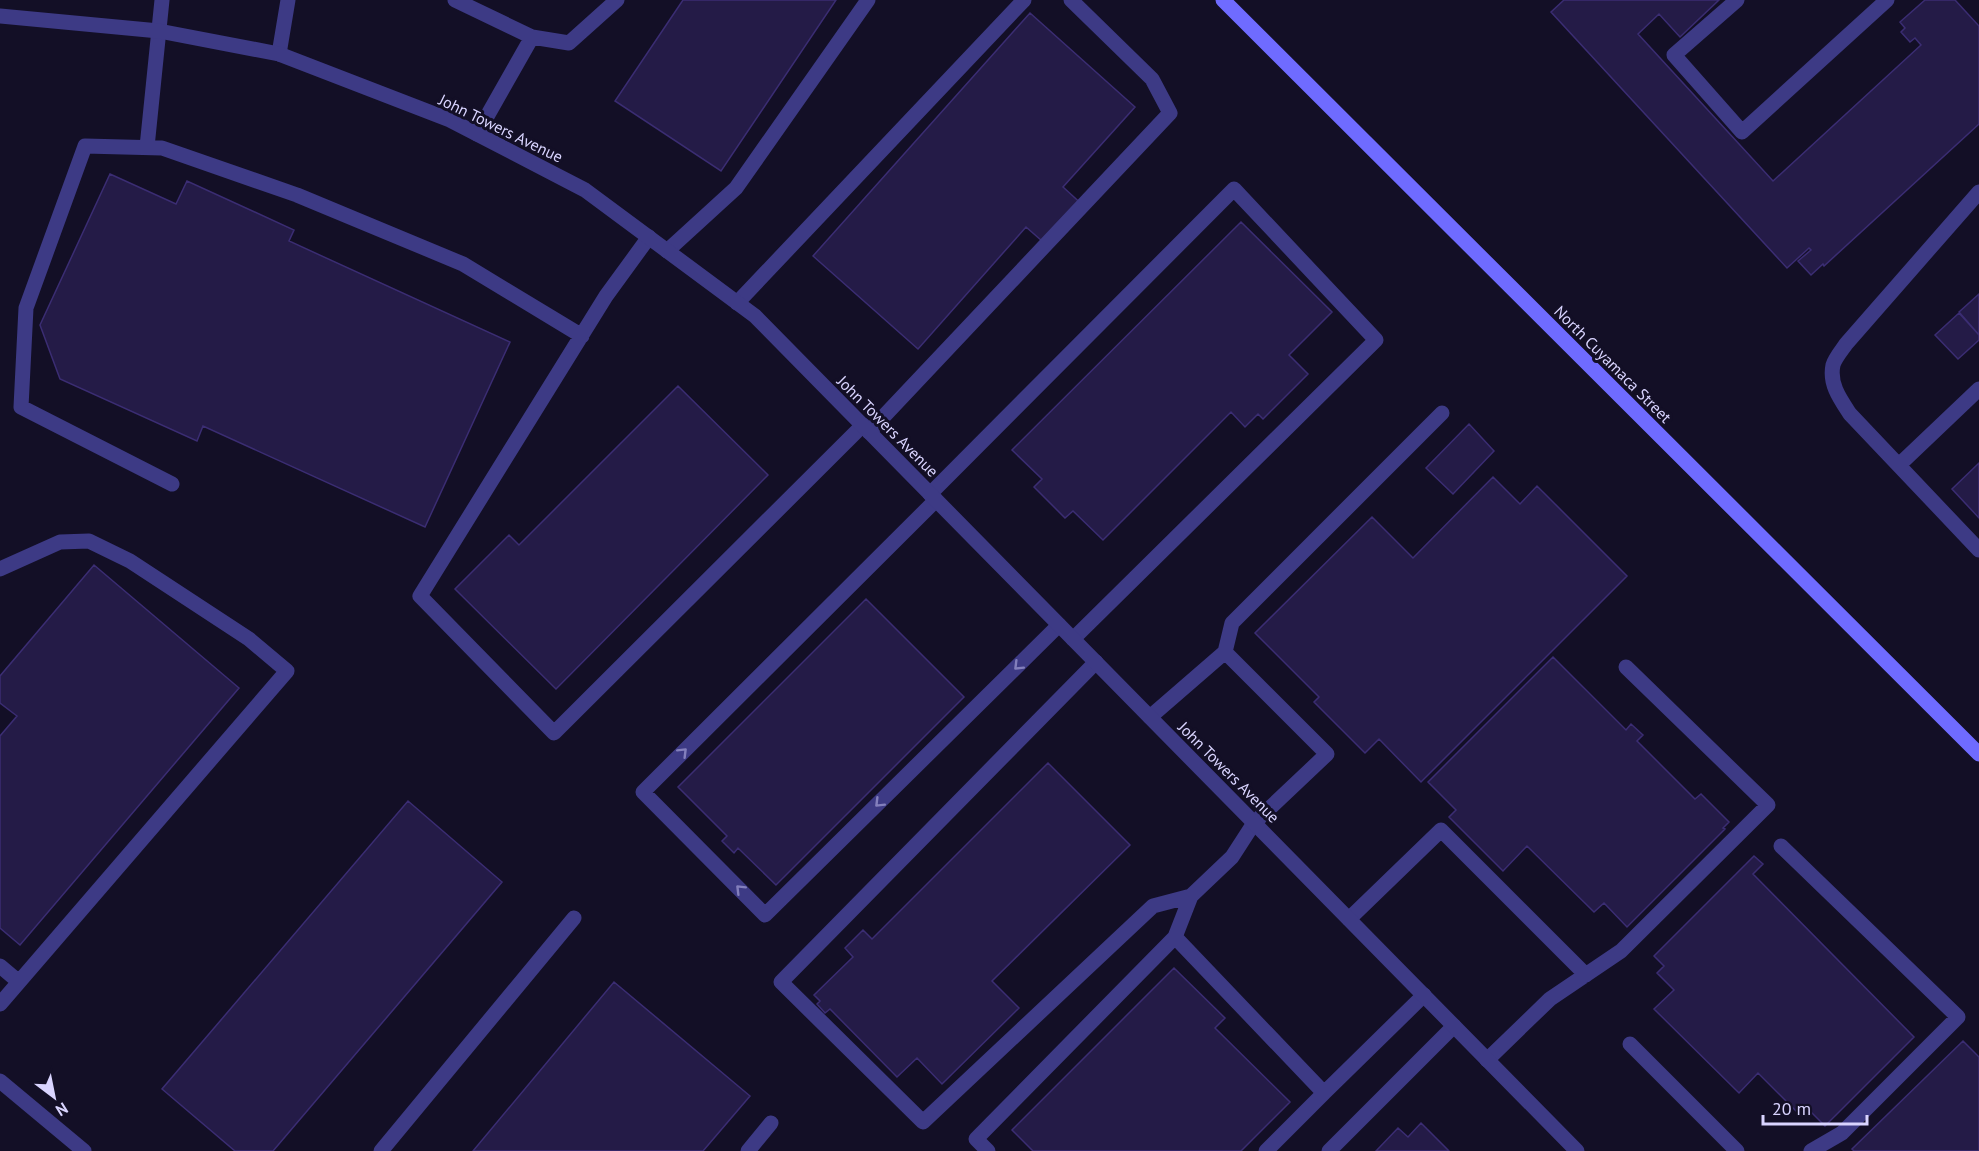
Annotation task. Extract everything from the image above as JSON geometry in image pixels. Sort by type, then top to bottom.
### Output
[{"type":"main road","name":"North Cuyamaca Street","points":[[1222,0],[1979,754]]},
{"type":"street","points":[[147,147],[162,0]]},
{"type":"street","points":[[279,54],[288,0]]},
{"type":"street","points":[[455,0],[532,37],[569,43],[617,0]]},
{"type":"street","points":[[667,251],[736,188],[868,0]]},
{"type":"street","points":[[737,303],[1024,0]]},
{"type":"street","points":[[649,237],[606,296],[420,596],[554,733],[866,428],[1170,113],[1152,79],[1071,0]]},
{"type":"street","points":[[1737,0],[1674,56],[1742,132],[1887,0]]},
{"type":"street","name":"John Towers Avenue","points":[[0,16],[159,31],[279,54],[450,120],[585,190],[755,316],[1577,1151]]},
{"type":"street","points":[[477,134],[532,37]]},
{"type":"street","points":[[172,484],[21,407],[26,308],[85,146],[162,148],[297,195],[463,264],[582,336]]},
{"type":"street","points":[[1059,625],[765,915],[643,792],[1234,189],[1376,340],[1073,639]]},
{"type":"street","points":[[1979,192],[1846,344],[1833,363],[1837,394],[1850,414],[1979,550]]},
{"type":"street","points":[[1899,465],[1979,389]]},
{"type":"street","points":[[1150,717],[1225,652],[1232,623],[1442,413]]},
{"type":"street","points":[[0,569],[60,542],[89,541],[130,561],[239,632],[287,670],[0,1004]]},
{"type":"street","points":[[988,1151],[976,1139],[1175,937],[1191,896],[1232,857],[1254,823],[1327,754],[1225,652]]},
{"type":"street","points":[[1096,662],[781,982],[923,1122],[1153,906],[1191,896]]},
{"type":"street","points":[[1487,1060],[1550,999],[1621,951],[1768,805],[1626,667]]},
{"type":"street","points":[[1349,919],[1441,830],[1586,975]]},
{"type":"street","points":[[1781,846],[1958,1017],[1842,1133],[1811,1151]]},
{"type":"street","points":[[381,1151],[574,918]]},
{"type":"street","points":[[1175,937],[1323,1093]]},
{"type":"street","points":[[0,966],[19,982]]},
{"type":"street","points":[[1266,1151],[1424,995]]},
{"type":"street","points":[[1329,1151],[1454,1026]]},
{"type":"street","points":[[1630,1044],[1737,1151]]},
{"type":"street","points":[[0,1081],[84,1151]]},
{"type":"street","points":[[748,1151],[771,1123]]},
{"type":"building","points":[[683,0],[836,0],[721,171],[615,101]]},
{"type":"building","points":[[1564,0],[1719,0],[1680,37],[1659,14],[1638,34],[1773,181],[1921,45],[1915,38],[1910,42],[1901,32],[1905,28],[1900,22],[1925,0],[1955,0],[1979,26],[1979,124],[1824,266],[1823,264],[1811,275],[1798,261],[1811,250],[1809,248],[1787,268],[1551,12]]},
{"type":"building","points":[[1030,13],[1135,107],[1063,187],[1086,208],[1050,248],[1026,227],[918,349],[813,256]]},
{"type":"building","points":[[110,174],[176,204],[187,181],[294,230],[289,241],[510,342],[425,527],[203,426],[197,441],[60,379],[40,325]]},
{"type":"building","points":[[1241,222],[1332,312],[1289,355],[1308,374],[1263,419],[1258,414],[1245,427],[1231,412],[1103,540],[1073,511],[1065,518],[1034,487],[1042,479],[1012,450]]},
{"type":"building","points":[[1979,294],[1979,335],[1959,312]]},
{"type":"building","points":[[1959,313],[1979,335],[1979,340],[1958,359],[1935,335]]},
{"type":"building","points":[[678,386],[768,475],[556,689],[455,589],[509,535],[519,545]]},
{"type":"building","points":[[1469,424],[1494,451],[1453,494],[1426,468]]},
{"type":"building","points":[[1979,463],[1979,518],[1952,489]]},
{"type":"building","points":[[1493,477],[1520,504],[1537,486],[1627,576],[1421,782],[1379,739],[1365,753],[1314,702],[1319,697],[1255,633],[1372,517],[1413,558]]},
{"type":"building","points":[[94,565],[239,688],[20,945],[0,928],[0,736],[17,716],[0,703],[0,676]]},
{"type":"building","points":[[866,599],[964,697],[776,885],[738,848],[734,853],[722,841],[727,836],[678,787]]},
{"type":"building","points":[[1553,657],[1626,730],[1631,724],[1643,735],[1637,741],[1695,799],[1701,794],[1729,822],[1723,828],[1725,829],[1627,927],[1604,903],[1594,912],[1527,846],[1503,871],[1449,817],[1456,810],[1428,782]]},
{"type":"building","points":[[1048,763],[1130,845],[992,981],[1019,1008],[942,1084],[917,1058],[897,1077],[830,1009],[825,1013],[817,1004],[820,1001],[814,995],[853,957],[845,948],[863,930],[872,939]]},
{"type":"building","points":[[408,801],[502,882],[273,1151],[235,1151],[162,1089]]},
{"type":"building","points":[[1754,856],[1763,864],[1753,874],[1914,1037],[1825,1126],[1804,1105],[1797,1112],[1758,1073],[1739,1093],[1654,1009],[1674,990],[1657,973],[1664,966],[1654,956]]},
{"type":"building","points":[[1174,968],[1225,1018],[1215,1028],[1290,1102],[1241,1151],[1033,1151],[1012,1130]]},
{"type":"building","points":[[614,982],[750,1096],[703,1151],[473,1151]]},
{"type":"building","points":[[1963,1041],[1979,1057],[1979,1151],[1854,1151],[1852,1149]]},
{"type":"building","points":[[1421,1123],[1449,1151],[1376,1151],[1398,1128],[1408,1137]]}]
